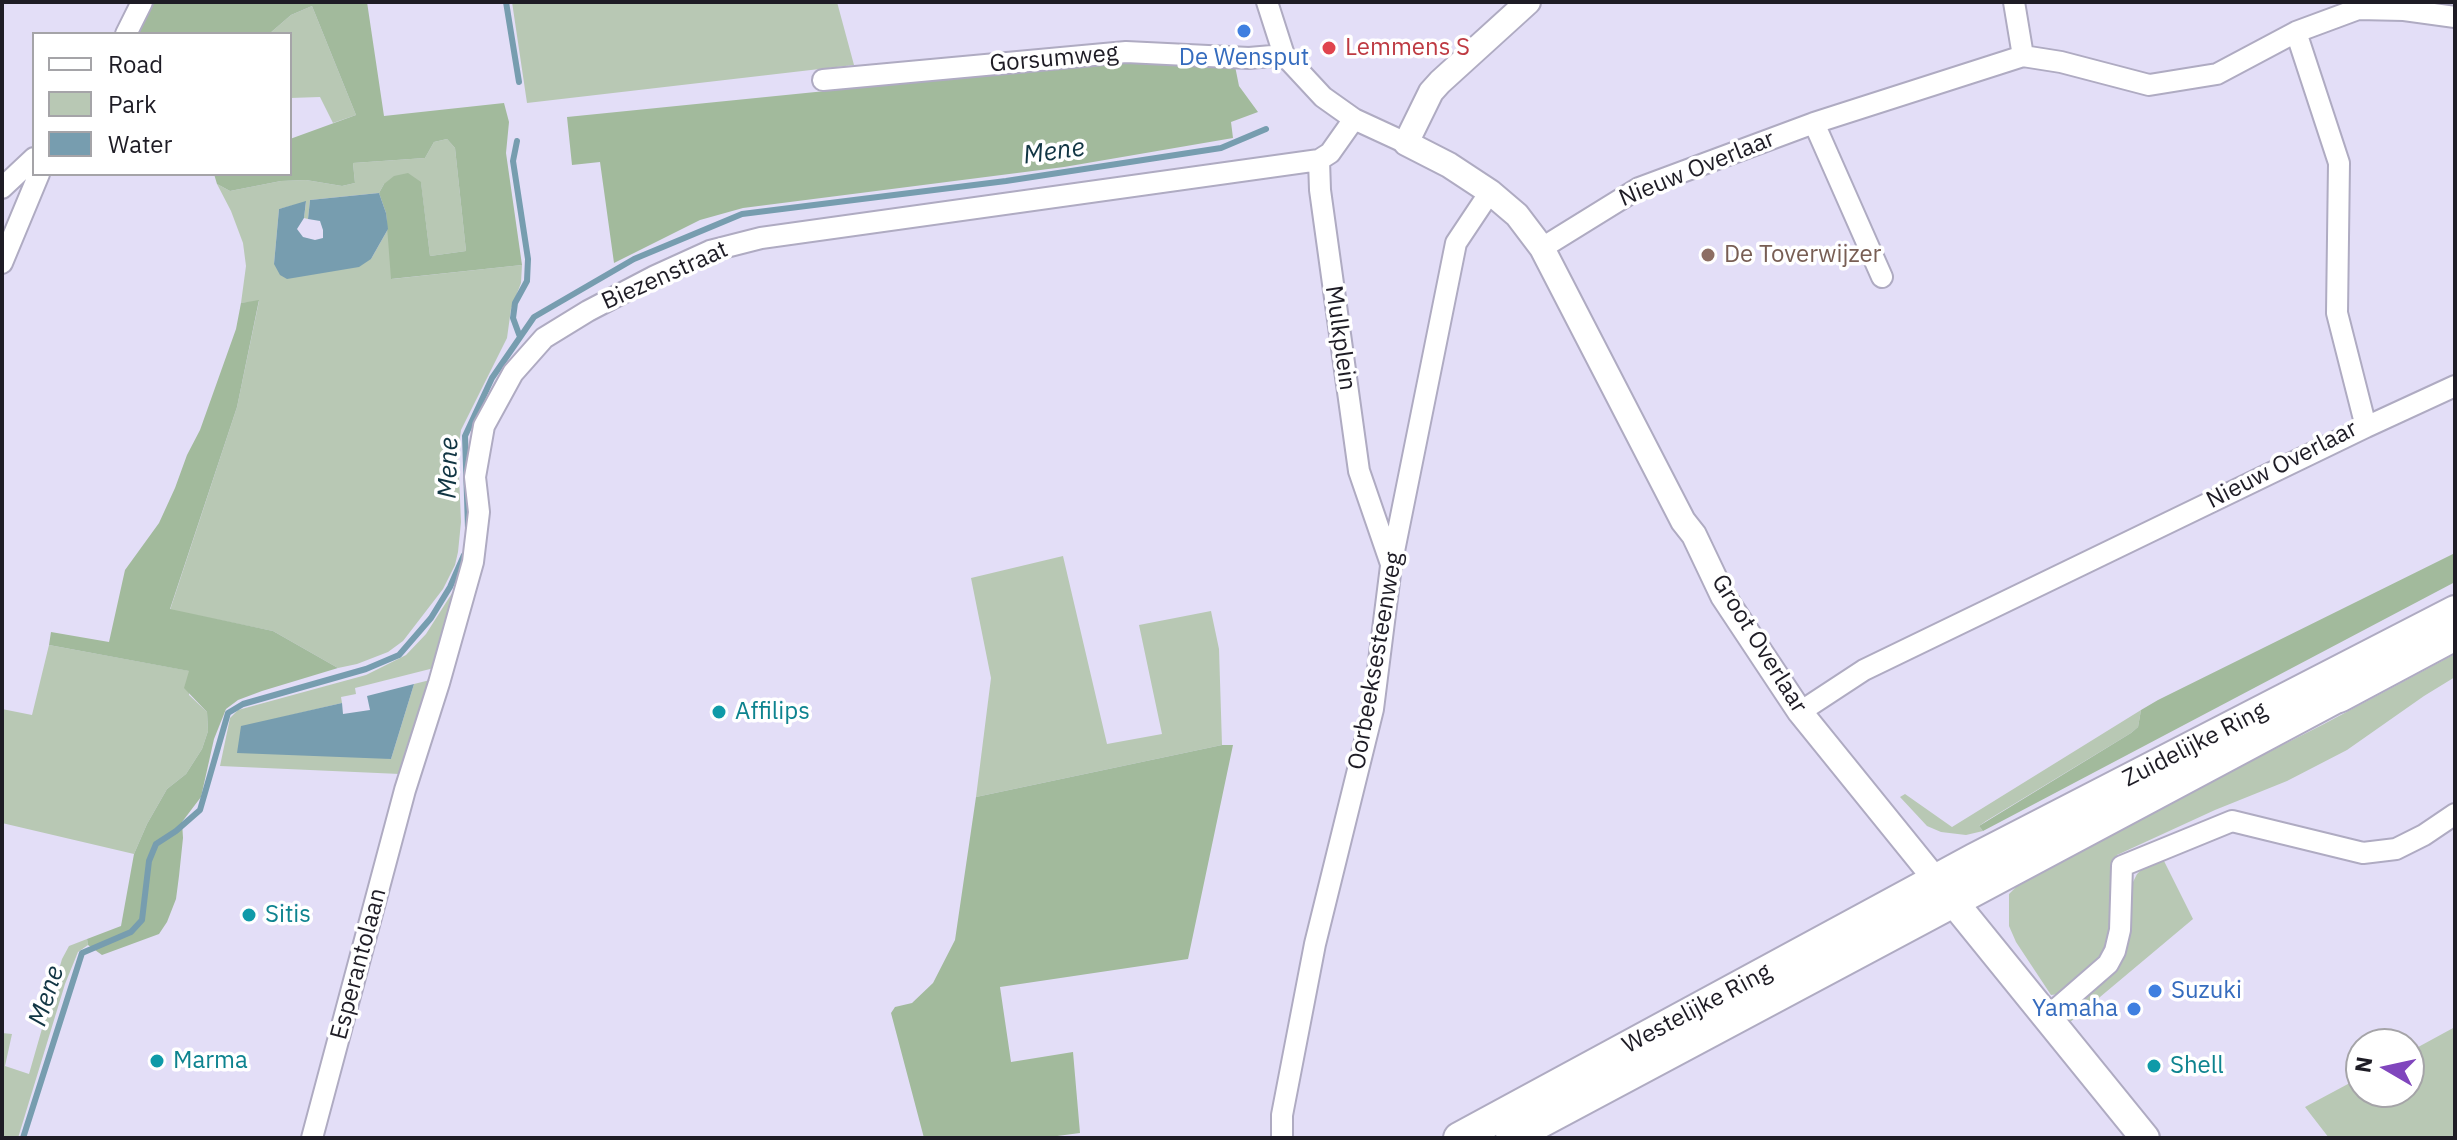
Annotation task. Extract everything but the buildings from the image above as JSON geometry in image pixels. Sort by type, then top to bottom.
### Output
[{"type":"highway","name":"Zuidelijke Ring","points":[[2339,696],[2455,634]]},
{"type":"main road","name":"Zuidelijke Ring","points":[[1945,891],[2455,611]]},
{"type":"main road","name":"Zuidelijke Ring","points":[[1945,891],[2339,696]]},
{"type":"main road","name":"Groot Overlaar","points":[[1945,891],[2145,1138]]},
{"type":"main road","name":"Westelijke Ring","points":[[1459,1138],[1945,891]]},
{"type":"main road","name":"Westelijke Ring","points":[[1511,1138],[1945,891]]},
{"type":"street","points":[[127,32],[142,2]]},
{"type":"street","points":[[1267,2],[1284,55],[1323,97],[1354,119],[1406,143],[1431,92],[1528,2]]},
{"type":"street","points":[[2014,2],[2023,56]]},
{"type":"street","points":[[2296,32],[2358,9],[2404,10],[2455,17]]},
{"type":"street","name":"Nieuw Overlaar","points":[[1542,248],[1639,188],[1814,123],[2023,56],[2061,62],[2149,85],[2217,74],[2296,32],[2339,163],[2337,313],[2366,427],[1864,670],[1800,712]]},
{"type":"street","name":"Gorsumweg","points":[[823,80],[1126,52],[1249,58],[1284,55]]},
{"type":"street","points":[[1319,160],[1330,153],[1354,119]]},
{"type":"street","points":[[1814,123],[1882,277]]},
{"type":"street","name":"Groot Overlaar","points":[[1406,143],[1449,165],[1490,192],[1517,215],[1542,248],[1676,508],[1694,535],[1723,596],[1800,712],[1945,891]]},
{"type":"street","points":[[2,188],[32,160]]},
{"type":"street","name":"Mulkplein","points":[[1319,160],[1320,190],[1359,471],[1391,566]]},
{"type":"street","name":"Biezenstraat","points":[[405,790],[473,562],[479,512],[475,477],[484,426],[513,373],[544,338],[655,276],[710,251],[761,238],[1319,160]]},
{"type":"street","points":[[2,263],[38,176]]},
{"type":"street","name":"Oorbeeksesteenweg","points":[[1282,1138],[1282,1115],[1315,944],[1373,709],[1391,566],[1456,243],[1490,192]]},
{"type":"street","points":[[2366,427],[2455,386]]},
{"type":"street","name":"Esperantolaan","points":[[312,1138],[405,790]]},
{"type":"street","points":[[2047,1017],[2100,971],[2115,951],[2120,930],[2122,866],[2232,821],[2363,853],[2396,849],[2455,814]]},
{"type":"green space","points":[[148,2],[367,2],[384,116],[504,103],[509,122],[506,153],[522,265],[391,279],[386,213],[379,193],[394,176],[408,173],[421,182],[430,256],[466,251],[455,148],[447,139],[434,142],[425,158],[353,163],[355,183],[342,186],[306,180],[281,181],[230,191],[217,184],[215,176],[292,176],[292,138],[356,115],[312,6],[291,15],[271,32],[134,32]]},
{"type":"green space","points":[[512,2],[837,2],[854,65],[527,103]]},
{"type":"green space","points":[[312,6],[356,115],[333,123],[320,97],[292,98],[292,32],[271,32],[291,15]]},
{"type":"green space","points":[[1134,60],[1234,61],[1239,86],[1258,112],[1231,122],[1233,138],[1064,167],[743,208],[700,220],[614,263],[600,162],[572,165],[567,117]]},
{"type":"green space","points":[[447,139],[455,148],[466,251],[430,256],[421,183],[384,184],[379,193],[310,200],[308,219],[304,218],[306,202],[279,209],[274,264],[371,259],[388,229],[392,279],[522,265],[521,283],[511,309],[507,338],[461,430],[458,451],[461,522],[458,552],[443,589],[403,641],[388,652],[338,668],[273,631],[170,610],[237,407],[259,301],[241,303],[246,266],[243,243],[217,184],[230,191],[281,181],[306,180],[342,186],[355,183],[353,163],[425,158],[434,142]]},
{"type":"green space","points":[[259,300],[237,407],[170,609],[273,631],[338,668],[262,691],[238,700],[226,709],[214,739],[201,797],[182,822],[176,899],[167,922],[159,934],[102,955],[88,945],[87,939],[121,926],[134,854],[167,789],[186,774],[202,749],[208,731],[207,712],[184,688],[189,671],[49,645],[51,632],[109,642],[125,570],[159,523],[175,488],[200,430],[236,329],[241,303]]},
{"type":"green space","points":[[2455,553],[2455,582],[1983,831],[1979,826],[2131,733],[2138,727],[2141,710],[2158,700]]},
{"type":"green space","points":[[1063,556],[1107,744],[1162,734],[1139,625],[1211,611],[1219,649],[1222,745],[976,797],[991,678],[971,578]]},
{"type":"green space","points":[[461,579],[434,668],[355,688],[356,694],[341,697],[342,703],[241,727],[391,759],[414,684],[430,680],[400,774],[220,766],[230,718],[238,710],[366,675],[406,655],[426,634]]},
{"type":"green space","points":[[49,645],[190,671],[189,695],[207,712],[208,731],[202,749],[186,774],[167,789],[134,854],[2,823],[2,709],[32,715]]},
{"type":"green space","points":[[2455,654],[2455,677],[2347,750],[2287,781],[2117,855],[2108,949],[2097,964],[2060,994],[2051,995],[2009,926],[2009,894],[2016,887],[2013,882]]},
{"type":"green space","points":[[2141,710],[2138,727],[2131,733],[1986,821],[1979,826],[1983,831],[1966,835],[1941,832],[1927,826],[1900,797],[1905,794],[1952,827]]},
{"type":"green space","points":[[1233,745],[1188,959],[1000,987],[1011,1062],[1073,1052],[1080,1133],[1042,1138],[924,1138],[891,1013],[895,1007],[912,1003],[933,983],[955,940],[976,797]]},
{"type":"green space","points":[[2163,859],[2193,919],[2069,1023],[2064,1010],[2116,965],[2131,886],[2137,874],[2146,865]]},
{"type":"green space","points":[[87,939],[88,945],[78,952],[65,984],[18,1138],[2,1138],[2,1033],[12,1034],[5,1066],[29,1074],[62,959],[69,946]]},
{"type":"green space","points":[[2455,1027],[2455,1138],[2329,1138],[2305,1107],[2345,1086],[2345,1108],[2425,1108],[2425,1043]]},
{"type":"water","points":[[379,193],[388,229],[371,259],[359,267],[287,279],[280,275],[274,264],[279,209],[306,201],[304,218],[297,229],[303,237],[315,240],[323,238],[323,230],[320,221],[308,219],[310,200]]},
{"type":"water","points":[[414,684],[391,759],[237,753],[241,726],[342,703],[343,714],[370,710],[367,696]]},
{"type":"waterway","points":[[506,2],[519,82]]},
{"type":"waterway","name":"Mene","points":[[468,528],[465,436],[492,378],[534,317],[634,259],[742,214],[1006,181],[1221,148],[1266,129]]},
{"type":"waterway","points":[[517,141],[513,161],[528,259],[527,281],[515,303],[513,318],[520,337]]},
{"type":"waterway","name":"Mene","points":[[23,1138],[82,953],[131,932],[142,920],[149,861],[156,844],[200,810],[228,713],[243,704],[366,669],[399,655],[431,618],[450,587],[464,555]]},
{"type":"place","name":"De Wensput","points":[[1244,31]]},
{"type":"place","name":"Lemmens S","points":[[1329,48]]},
{"type":"place","name":"De Toverwijzer","points":[[1708,255]]},
{"type":"place","name":"Affilips","points":[[719,712]]},
{"type":"place","name":"Sitis","points":[[249,915]]},
{"type":"place","name":"Suzuki","points":[[2155,991]]},
{"type":"place","name":"Yamaha","points":[[2134,1009]]},
{"type":"place","name":"Marma","points":[[157,1061]]},
{"type":"place","name":"Shell","points":[[2154,1066]]}]
